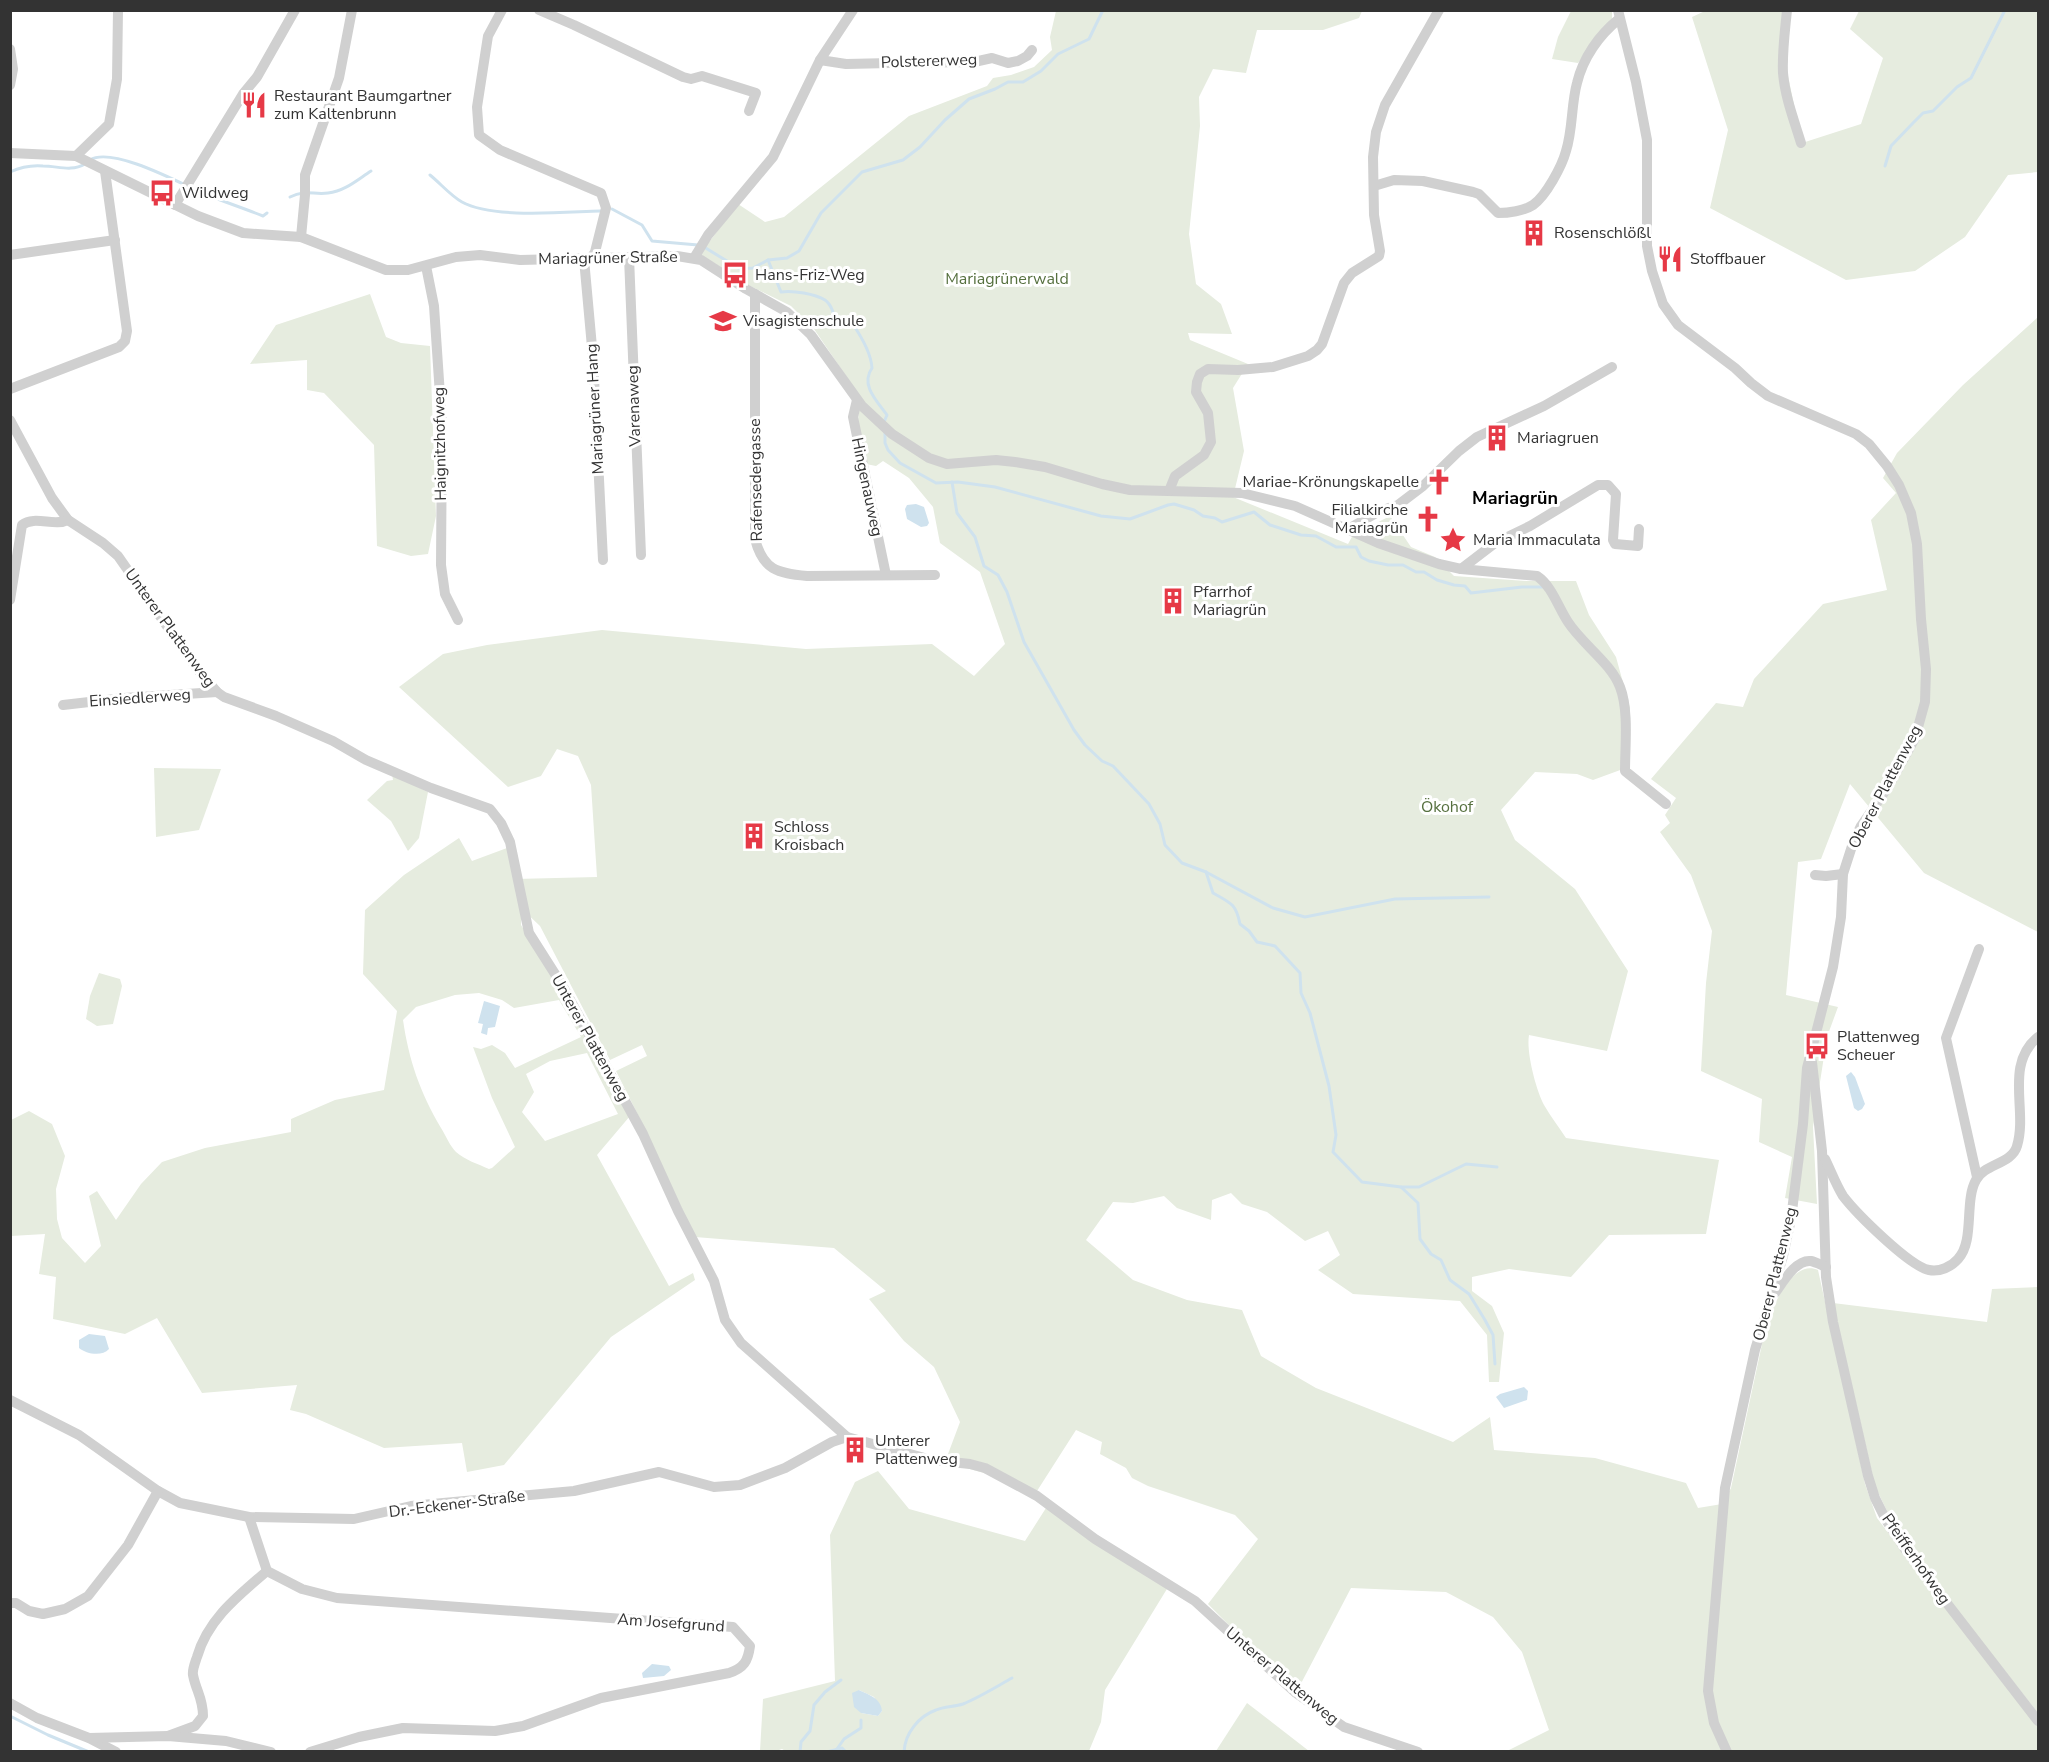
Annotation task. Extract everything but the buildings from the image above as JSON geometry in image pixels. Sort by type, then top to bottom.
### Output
[{"type":"street","points":[[83,160],[110,124],[117,80],[118,10]]},
{"type":"street","points":[[175,205],[243,94],[257,77],[296,10]]},
{"type":"street","points":[[301,237],[305,175],[339,78],[352,10]]},
{"type":"street","points":[[502,10],[488,36],[477,108],[479,135],[500,150],[601,193],[606,208],[595,252],[587,259]]},
{"type":"street","points":[[539,10],[683,76],[691,79],[702,76],[756,93],[749,111]]},
{"type":"street","points":[[698,251],[773,157],[820,60],[853,10]]},
{"type":"street","points":[[1168,490],[1174,476],[1204,455],[1211,442],[1208,413],[1196,392],[1200,374],[1208,369],[1238,370],[1273,367],[1308,356],[1322,344],[1344,283],[1352,273],[1379,256],[1374,215],[1373,157],[1376,132],[1389,98],[1438,10]]},
{"type":"street","points":[[1787,10],[1783,75],[1801,143]]},
{"type":"street","points":[[1374,186],[1394,180],[1423,181],[1479,194],[1498,213],[1508,213],[1533,206],[1556,176],[1566,151],[1576,83],[1587,57],[1618,15]]},
{"type":"street","name":"Oberer Plattenweg","points":[[1618,15],[1631,61],[1647,140],[1647,246],[1652,272],[1663,304],[1678,325],[1768,396],[1849,430],[1867,442],[1899,485],[1911,513],[1917,544],[1926,669],[1925,702],[1915,738],[1888,787],[1861,826],[1853,843],[1844,874],[1841,917],[1833,967],[1807,1068],[1803,1124],[1791,1219],[1783,1256],[1755,1350],[1725,1488],[1708,1691],[1714,1723],[1727,1752]]},
{"type":"street","points":[[10,49],[13,69],[10,85]]},
{"type":"street","name":"Polstererweg","points":[[820,60],[846,64],[974,62],[992,58],[1008,63],[1018,61],[1032,50]]},
{"type":"street","name":"Mariagrüner Straße","points":[[10,153],[83,160],[198,216],[243,233],[301,237],[386,270],[408,270],[456,257],[480,255],[520,260],[587,259],[677,256],[698,251],[705,262],[787,312],[805,330],[857,400],[874,418],[892,434],[929,458],[947,464],[996,460],[1015,462],[1046,467],[1130,490],[1242,493],[1295,506],[1402,552],[1461,569],[1537,576],[1544,581],[1569,624],[1620,686],[1624,704],[1625,771],[1666,804]]},
{"type":"street","points":[[10,389],[120,347],[125,341],[127,331],[105,171]]},
{"type":"street","points":[[10,255],[115,240]]},
{"type":"street","name":"Varenaweg","points":[[629,257],[641,555]]},
{"type":"street","name":"Mariagrüner Hang","points":[[587,259],[603,560]]},
{"type":"street","name":"Haignitzhofweg","points":[[426,266],[434,306],[441,415],[441,565],[445,594],[458,620]]},
{"type":"street","name":"Rafensedergasse","points":[[755,294],[755,539],[762,560],[771,568],[785,574],[807,576],[935,575]]},
{"type":"street","points":[[1348,529],[1380,511],[1398,505],[1423,486],[1477,437],[1544,406],[1612,367]]},
{"type":"street","name":"Hingenauweg","points":[[857,400],[853,417],[886,575]]},
{"type":"street","name":"Unterer Plattenweg","points":[[10,420],[52,498],[68,520],[118,556],[194,664],[217,692],[333,741],[366,760],[431,788],[490,809],[501,823],[510,842],[530,933],[562,985],[643,1134],[678,1211],[714,1281],[725,1320],[741,1343],[848,1437],[932,1460],[970,1464],[984,1468],[1037,1496],[1095,1539],[1195,1601],[1296,1692],[1344,1727],[1418,1752]]},
{"type":"street","points":[[1461,569],[1495,543],[1530,526],[1598,485],[1608,485],[1616,494],[1613,540],[1615,544],[1638,546],[1639,529]]},
{"type":"street","points":[[10,600],[22,525],[31,521],[60,524],[68,520]]},
{"type":"street","name":"Einsiedlerweg","points":[[63,705],[124,698],[217,692]]},
{"type":"street","points":[[1815,875],[1844,874]]},
{"type":"street","points":[[1977,1177],[1946,1038],[1979,949]]},
{"type":"street","points":[[1822,1151],[1839,1188],[1853,1208],[1886,1240],[1917,1265],[1929,1270],[1949,1267],[1960,1258],[1966,1239],[1973,1185],[1977,1177],[2007,1158],[2016,1149],[2019,1136],[2019,1070],[2026,1052],[2038,1037]]},
{"type":"street","name":"Pfeifferhofweg","points":[[1811,1052],[1822,1151],[1826,1267],[1839,1347],[1875,1498],[1899,1541],[2038,1720]]},
{"type":"street","points":[[1770,1299],[1797,1266],[1811,1261],[1826,1267]]},
{"type":"street","name":"Dr.-Eckener-Straße","points":[[10,1400],[79,1435],[158,1491],[180,1503],[249,1517],[354,1519],[411,1506],[574,1491],[659,1472],[714,1487],[740,1485],[785,1468],[832,1442],[848,1437]]},
{"type":"street","points":[[10,1603],[16,1603],[29,1611],[43,1614],[64,1609],[88,1596],[128,1545],[158,1491]]},
{"type":"street","points":[[168,1736],[195,1726],[203,1716],[203,1704],[192,1674],[199,1650],[224,1608],[267,1571],[249,1517]]},
{"type":"street","name":"Am Josefgrund","points":[[267,1571],[302,1589],[338,1598],[734,1627],[750,1646],[748,1658],[741,1669],[601,1698],[523,1726],[495,1731],[403,1728],[359,1737],[310,1752]]},
{"type":"street","points":[[10,1702],[37,1718],[89,1738],[116,1752]]},
{"type":"street","points":[[89,1738],[168,1736],[226,1742],[272,1752]]},
{"type":"green space","points":[[1056,11],[1362,11],[1359,18],[1323,30],[1257,30],[1246,73],[1213,69],[1199,97],[1200,126],[1189,234],[1196,284],[1221,304],[1232,334],[1188,333],[1190,340],[1248,364],[1233,388],[1244,451],[1233,497],[1348,544],[1353,535],[1390,516],[1411,547],[1435,557],[1454,576],[1526,581],[1576,581],[1589,615],[1616,657],[1630,708],[1623,769],[1593,780],[1577,774],[1535,772],[1501,810],[1515,840],[1575,889],[1628,971],[1607,1051],[1529,1035],[1532,1071],[1544,1105],[1566,1138],[1719,1160],[1706,1234],[1609,1235],[1571,1277],[1509,1269],[1472,1277],[1472,1291],[1492,1306],[1504,1333],[1499,1382],[1489,1382],[1487,1335],[1460,1301],[1353,1294],[1318,1270],[1340,1255],[1328,1231],[1305,1241],[1267,1212],[1242,1204],[1231,1193],[1212,1200],[1211,1220],[1177,1208],[1164,1196],[1133,1203],[1113,1202],[1086,1240],[1133,1280],[1187,1300],[1242,1310],[1261,1356],[1316,1388],[1453,1442],[1490,1417],[1494,1450],[1595,1458],[1686,1483],[1698,1508],[1722,1504],[1731,1488],[1767,1321],[1780,1294],[1793,1277],[1801,1271],[1809,1268],[1818,1270],[1865,1484],[1877,1518],[2038,1726],[2038,1751],[1507,1751],[1549,1730],[1522,1652],[1493,1617],[1446,1592],[1351,1588],[1296,1693],[1208,1604],[1258,1539],[1235,1515],[1148,1486],[1132,1478],[1126,1468],[1100,1454],[1102,1442],[1076,1430],[1037,1491],[1037,1496],[1170,1584],[1105,1690],[1101,1722],[1089,1751],[787,1752],[782,1749],[760,1751],[763,1699],[835,1681],[830,1535],[855,1482],[878,1471],[909,1509],[1025,1541],[1046,1508],[1005,1479],[945,1462],[960,1422],[934,1367],[904,1341],[869,1299],[886,1291],[834,1248],[695,1237],[616,1071],[647,1056],[642,1045],[610,1060],[540,926],[521,908],[521,925],[568,1002],[630,1116],[597,1155],[669,1286],[693,1273],[695,1280],[611,1337],[504,1465],[467,1472],[462,1443],[384,1448],[306,1414],[290,1410],[297,1385],[202,1393],[157,1318],[125,1334],[53,1319],[56,1277],[39,1274],[45,1234],[11,1236],[11,1120],[29,1111],[52,1124],[65,1156],[56,1189],[57,1219],[62,1238],[85,1263],[101,1246],[89,1196],[97,1191],[116,1220],[141,1184],[162,1162],[205,1148],[291,1132],[291,1119],[335,1100],[384,1090],[397,1011],[363,974],[365,910],[404,875],[459,838],[472,861],[507,848],[515,879],[597,877],[591,785],[578,756],[557,749],[541,776],[508,787],[399,687],[443,654],[487,645],[602,630],[806,649],[932,644],[974,676],[1005,644],[980,572],[940,543],[933,507],[909,478],[883,461],[876,466],[866,464],[858,424],[859,395],[814,329],[791,306],[750,286],[700,254],[738,204],[765,222],[784,217],[909,116],[987,86],[993,78],[1034,67],[1052,50],[1050,37]],"holes":[[[479,993],[502,1000],[514,1008],[559,1000],[581,1037],[515,1068],[505,1053],[492,1045],[481,1049],[473,1047],[492,1098],[515,1147],[489,1169],[460,1155],[448,1141],[416,1076],[403,1020],[416,1007],[455,995]],[[587,1053],[618,1114],[545,1141],[522,1112],[534,1092],[526,1074],[550,1061]],[[859,1690],[874,1697],[882,1711],[878,1716],[861,1713]]]},
{"type":"green space","points":[[1571,11],[1612,11],[1612,19],[1578,63],[1552,59],[1558,37]]},
{"type":"green space","points":[[1705,11],[1787,11],[1783,52],[1802,143],[1861,124],[1883,58],[1850,29],[1859,11],[2038,11],[2038,172],[2008,175],[1965,237],[1915,271],[1846,280],[1710,208],[1728,130],[1692,17]]},
{"type":"green space","points":[[370,294],[386,337],[401,343],[430,346],[436,516],[428,554],[411,556],[377,546],[374,445],[324,393],[307,390],[307,360],[250,364],[276,325]]},
{"type":"green space","points":[[2038,317],[2038,932],[1924,873],[1850,784],[1821,859],[1798,862],[1786,995],[1838,1007],[1827,1037],[1813,1127],[1817,1204],[1785,1198],[1792,1157],[1759,1142],[1762,1099],[1701,1071],[1706,983],[1712,931],[1691,875],[1660,832],[1670,823],[1665,815],[1676,798],[1651,779],[1716,703],[1743,707],[1754,679],[1823,604],[1887,590],[1871,520],[1896,493],[1883,478],[1897,453],[1963,385]]},
{"type":"green space","points":[[154,768],[221,769],[199,830],[156,837]]},
{"type":"green space","points":[[392,774],[428,792],[419,838],[408,851],[391,821],[367,800],[387,781],[393,780]]},
{"type":"green space","points":[[99,973],[120,979],[122,986],[113,1024],[97,1026],[86,1019],[90,996]]},
{"type":"green space","points":[[2038,1287],[2038,1713],[1899,1536],[1875,1486],[1833,1303],[1987,1322],[1992,1289]]},
{"type":"green space","points":[[1247,1703],[1309,1751],[1216,1751]]},
{"type":"water","points":[[916,504],[924,507],[929,523],[927,526],[921,527],[907,519],[905,509],[907,505]]},
{"type":"water","points":[[484,1001],[500,1006],[495,1027],[488,1028],[487,1035],[481,1033],[483,1024],[478,1023]]},
{"type":"water","points":[[1851,1072],[1865,1104],[1858,1111],[1854,1108],[1846,1076]]},
{"type":"water","points":[[89,1334],[105,1336],[109,1349],[106,1352],[94,1354],[79,1348],[79,1340]]},
{"type":"water","points":[[1524,1387],[1528,1391],[1527,1400],[1504,1408],[1496,1397],[1500,1394]]},
{"type":"water","points":[[652,1664],[669,1666],[671,1670],[664,1676],[643,1678],[642,1673]]},
{"type":"water","points":[[859,1690],[879,1703],[882,1711],[878,1716],[861,1713],[854,1707],[852,1693]]},
{"type":"waterway","points":[[704,247],[740,269],[753,268],[768,260],[787,258],[799,251],[821,213],[862,172],[903,160],[920,147],[969,99],[1008,82],[1023,82],[1041,71],[1058,54],[1089,39],[1103,10]]},
{"type":"waterway","points":[[1885,166],[1891,146],[1913,123],[1923,113],[1933,111],[1957,87],[1971,78],[2005,10]]},
{"type":"waterway","points":[[90,160],[100,157],[129,162],[263,216],[267,213]]},
{"type":"waterway","points":[[10,172],[31,166],[70,168],[85,164]]},
{"type":"waterway","points":[[290,197],[305,193],[334,192],[351,185],[371,171]]},
{"type":"waterway","points":[[430,175],[462,202],[492,211],[510,213],[600,211]]},
{"type":"waterway","points":[[612,209],[642,225],[652,241],[698,245]]},
{"type":"waterway","points":[[768,260],[781,292],[798,292],[821,298],[829,305],[836,323],[852,323],[870,356],[872,368],[869,374],[869,387],[887,415],[884,422]]},
{"type":"waterway","points":[[885,431],[885,443],[888,450],[900,463],[936,483],[958,482],[995,487],[1101,516],[1130,519],[1174,504],[1222,522],[1254,512],[1270,525],[1301,535],[1316,536],[1336,547],[1356,547],[1361,557],[1369,561],[1403,565],[1416,572],[1424,572],[1437,580],[1465,586],[1471,593],[1542,587]]},
{"type":"waterway","points":[[952,482],[957,513],[975,537],[984,566],[998,575],[1007,592],[1024,642],[1074,730],[1085,745],[1102,761],[1113,766],[1149,804],[1160,824],[1165,845],[1182,863],[1206,872],[1213,893],[1232,905],[1237,912],[1240,924],[1257,942],[1275,946],[1300,973],[1301,993],[1310,1013],[1329,1086],[1336,1135],[1333,1152],[1362,1182],[1401,1187],[1418,1203],[1420,1239],[1431,1254],[1441,1260],[1450,1280],[1469,1294],[1485,1320],[1493,1335],[1495,1364]]},
{"type":"waterway","points":[[1206,872],[1273,908],[1305,917],[1395,899],[1489,897]]},
{"type":"waterway","points":[[1401,1187],[1419,1187],[1466,1164],[1497,1167]]},
{"type":"waterway","points":[[904,1752],[910,1732],[924,1716],[939,1709],[960,1705],[1012,1678]]},
{"type":"waterway","points":[[800,1752],[801,1742],[810,1731],[814,1705],[825,1692],[841,1680]]},
{"type":"waterway","points":[[10,1716],[89,1752]]},
{"type":"waterway","points":[[837,1749],[844,1739],[861,1728],[861,1720]]},
{"type":"waterway","points":[[827,1752],[842,1748],[846,1752]]},
{"type":"waterway","points":[[815,1752],[823,1752]]},
{"type":"place","name":"Restaurant Baumgartner zum Kaltenbrunn","points":[[254,105]]},
{"type":"place","name":"Wildweg","points":[[162,193]]},
{"type":"place","name":"Rosenschlößl","points":[[1534,233]]},
{"type":"place","name":"Stoffbauer","points":[[1670,259]]},
{"type":"place","name":"Hans-Friz-Weg","points":[[735,275]]},
{"type":"place","name":"Visagistenschule","points":[[723,321]]},
{"type":"place","name":"Mariagruen","points":[[1497,438]]},
{"type":"place","name":"Mariae-Krönungskapelle","points":[[1439,482]]},
{"type":"place","name":"Filialkirche Mariagrün","points":[[1428,519]]},
{"type":"place","name":"Maria Immaculata","points":[[1453,540]]},
{"type":"place","name":"Pfarrhof Mariagrün","points":[[1173,601]]},
{"type":"place","name":"Schloss Kroisbach","points":[[754,836]]},
{"type":"place","name":"Plattenweg Scheuer","points":[[1817,1046]]},
{"type":"place","name":"Unterer Plattenweg","points":[[855,1450]]},
{"type":"district","name":"Mariagrün","points":[[1515,498]]},
{"type":"park label","name":"Mariagrünerwald","points":[[1007,279]]},
{"type":"park label","name":"Ökohof","points":[[1447,807]]}]
